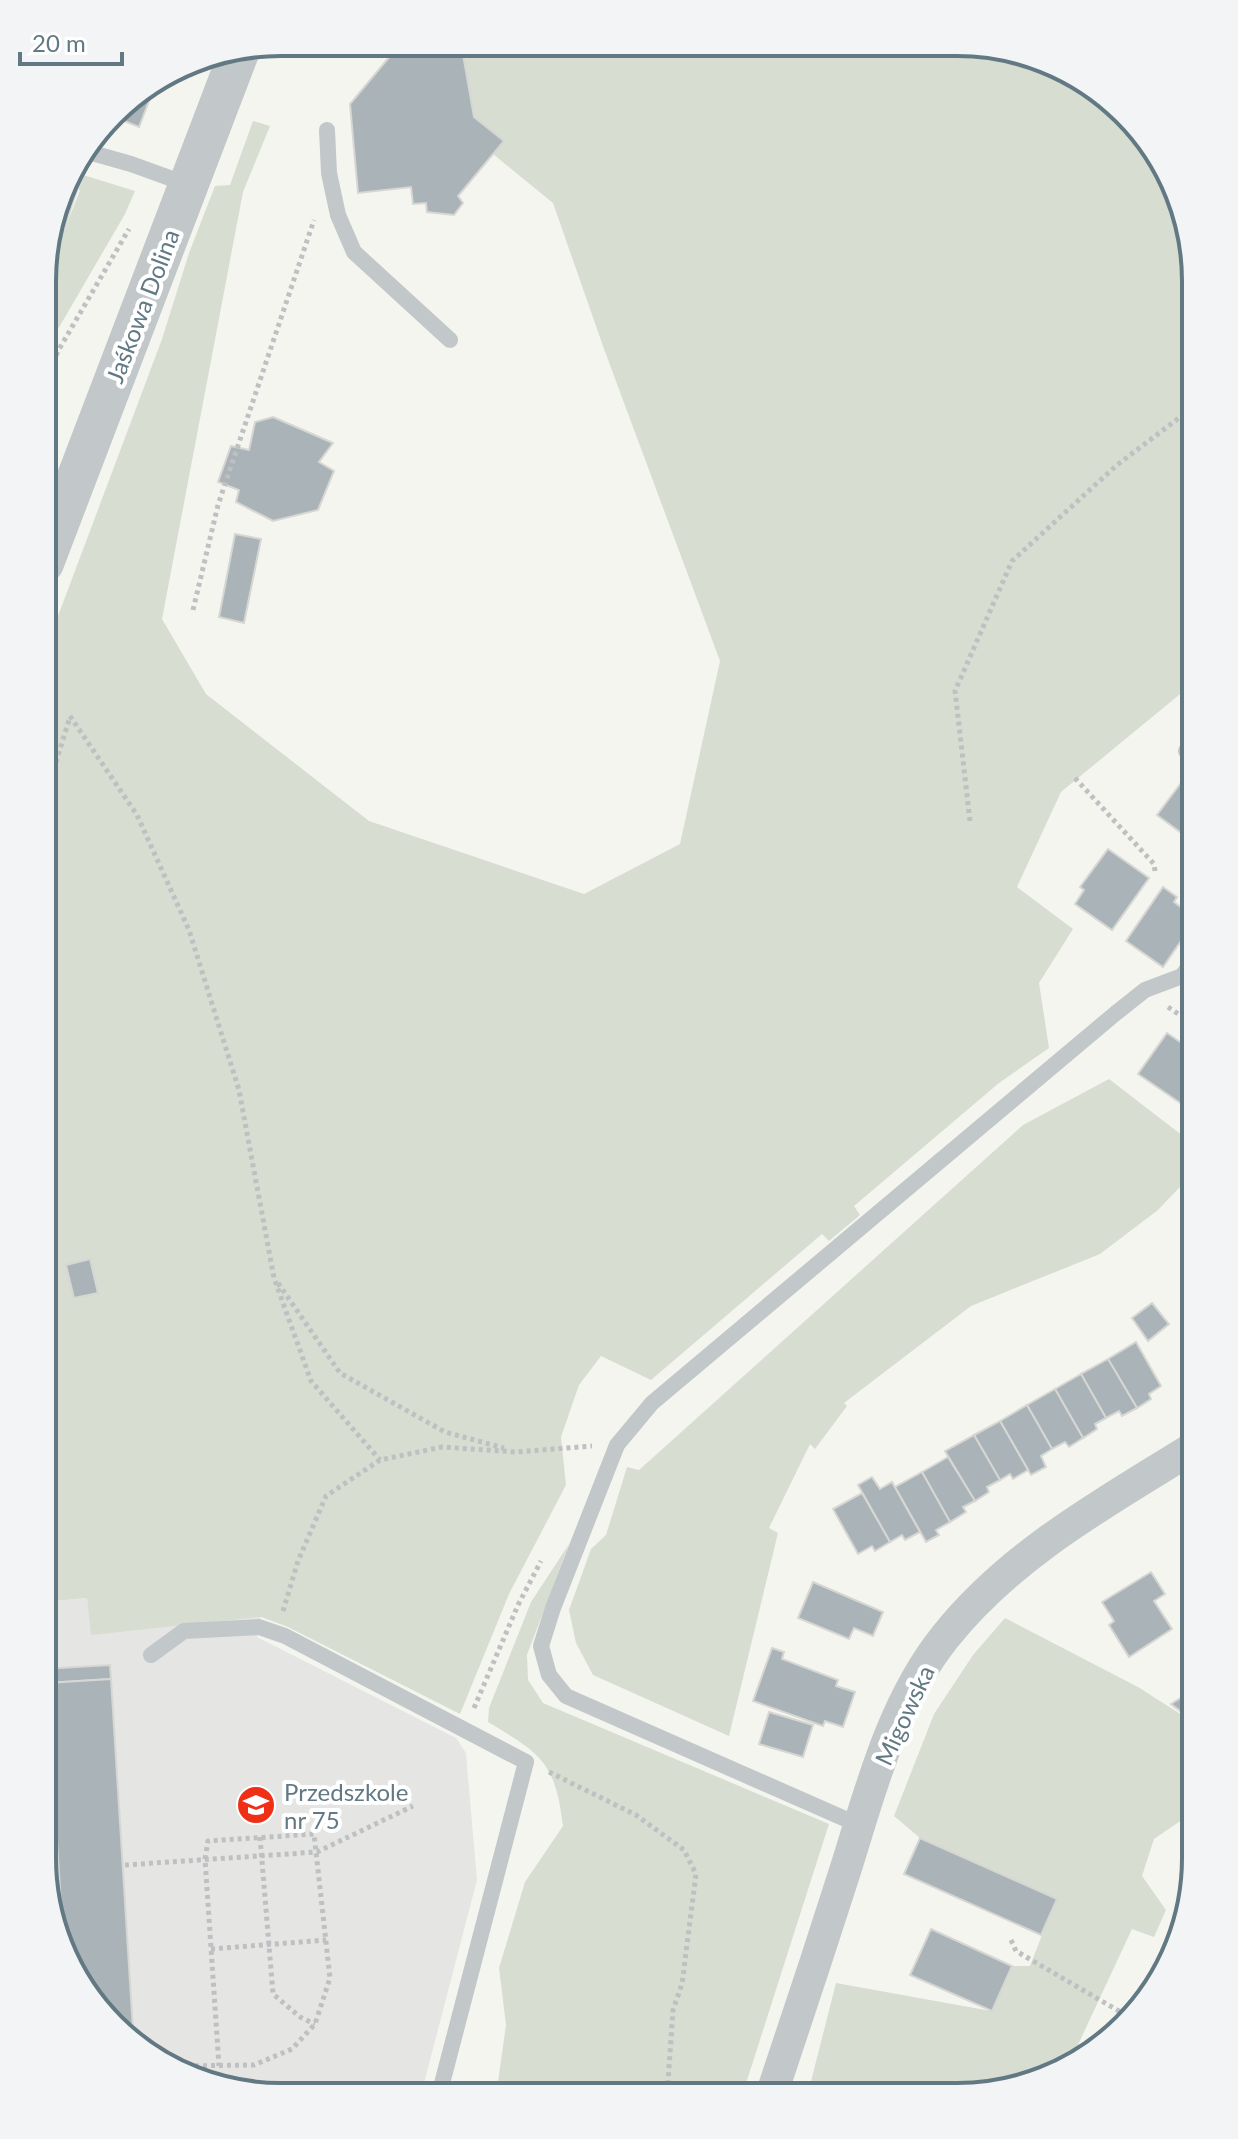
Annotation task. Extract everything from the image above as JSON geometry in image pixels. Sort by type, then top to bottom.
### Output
[{"type":"street","name":"Jaśkowa Dolina","points":[[56,496],[189,185],[236,60]]},
{"type":"street","name":"Migowska","points":[[775,2083],[884,1755],[925,1665],[946,1636],[1024,1558],[1053,1536],[1182,1455]]},
{"type":"lane","points":[[327,130],[329,173],[338,215],[354,252],[450,340]]},
{"type":"lane","points":[[96,154],[189,185]]},
{"type":"lane","points":[[859,1825],[566,1696],[549,1675],[541,1646],[553,1608],[617,1445],[652,1403],[1116,1013],[1145,990],[1182,976]]},
{"type":"lane","points":[[151,1655],[184,1631],[259,1627],[285,1636],[526,1762],[442,2083]]},
{"type":"path","points":[[193,610],[218,505],[329,173]]},
{"type":"path","points":[[56,356],[133,222]]},
{"type":"path","points":[[970,821],[955,691],[1012,561],[1117,465],[1182,416]]},
{"type":"path","points":[[56,768],[70,716],[137,815],[189,930],[239,1090],[274,1278],[311,1381],[380,1460]]},
{"type":"path","points":[[1075,778],[1154,864],[1155,871]]},
{"type":"path","points":[[274,1278],[340,1373],[445,1432],[516,1452]]},
{"type":"path","points":[[285,1636],[283,1608],[298,1561],[326,1496],[380,1460],[442,1447],[516,1452],[617,1445]]},
{"type":"path","points":[[464,1731],[518,1605],[546,1553]]},
{"type":"path","points":[[526,1762],[636,1815],[684,1850],[696,1874],[682,1984],[673,2010],[668,2083]]},
{"type":"path","points":[[125,1865],[317,1852],[413,1806]]},
{"type":"path","points":[[195,2066],[219,2066],[254,2065],[292,2049],[315,2024],[330,1978],[314,1834],[208,1841],[205,1859],[219,2066]]},
{"type":"path","points":[[260,1837],[273,1994],[300,2017],[315,2024]]},
{"type":"path","points":[[211,1949],[326,1940]]},
{"type":"path","points":[[1011,1940],[1016,1951],[1120,2012]]},
{"type":"shaded area","points":[[463,56],[972,56],[1001,60],[1056,79],[1105,112],[1144,156],[1159,182],[1178,237],[1182,266],[1182,693],[1061,792],[1017,887],[1073,929],[1039,983],[1049,1048],[999,1083],[854,1206],[860,1215],[829,1241],[822,1234],[651,1380],[601,1356],[579,1385],[561,1437],[566,1485],[509,1594],[460,1714],[288,1627],[261,1617],[91,1635],[87,1598],[56,1601],[56,621],[162,339],[189,253],[215,186],[230,185],[253,121],[270,126],[243,192],[162,619],[206,694],[369,821],[584,894],[680,844],[720,661],[553,203],[493,154],[504,141],[474,117]]},
{"type":"shaded area","points":[[83,175],[135,191],[125,214],[56,333],[58,252],[80,190],[76,188]]},
{"type":"shaded area","points":[[1109,1079],[1182,1135],[1182,1185],[1158,1210],[1100,1254],[971,1306],[844,1403],[847,1406],[815,1449],[810,1444],[769,1528],[778,1533],[729,1736],[593,1675],[576,1643],[569,1610],[591,1549],[606,1535],[627,1467],[639,1470],[1023,1125]]},
{"type":"shaded area","points":[[569,1544],[527,1655],[528,1680],[543,1703],[829,1824],[746,2083],[498,2083],[506,2025],[499,1968],[525,1882],[563,1826],[550,1773],[533,1752],[488,1722],[489,1708],[531,1602]]},
{"type":"shaded area","name":"Przedszkole nr 75","points":[[87,1598],[92,1634],[261,1617],[257,1637],[456,1738],[466,1753],[477,1880],[424,2083],[281,2083],[223,2075],[169,2053],[122,2017],[103,1995],[79,1957],[68,1930],[56,1873],[56,1601]]},
{"type":"shaded area","points":[[1005,1618],[1138,1687],[1182,1715],[1182,1820],[1154,1839],[1142,1876],[1166,1910],[1154,1937],[1132,1929],[1077,2047],[1056,2060],[1001,2079],[972,2083],[811,2083],[836,1983],[991,2011],[1012,1966],[1030,1966],[1056,1899],[920,1838],[894,1816],[934,1714],[973,1655]]},
{"type":"building","points":[[390,56],[463,56],[474,117],[504,141],[458,196],[463,203],[454,215],[427,212],[426,203],[413,204],[411,187],[358,193],[350,104]]},
{"type":"building","points":[[150,99],[139,127],[124,121]]},
{"type":"building","points":[[77,190],[61,238],[73,195]]},
{"type":"building","points":[[273,417],[333,443],[319,462],[334,471],[318,510],[273,521],[236,502],[239,490],[218,482],[231,446],[249,450],[255,422]]},
{"type":"building","points":[[235,534],[261,539],[244,623],[219,617]]},
{"type":"building","points":[[1182,782],[1182,833],[1157,815]]},
{"type":"building","points":[[1108,849],[1149,878],[1112,930],[1075,904],[1084,890],[1080,887]]},
{"type":"building","points":[[1163,887],[1177,897],[1174,902],[1182,908],[1182,939],[1163,967],[1126,941]]},
{"type":"building","points":[[1167,1033],[1182,1043],[1182,1104],[1138,1074]]},
{"type":"building","points":[[90,1259],[98,1293],[74,1298],[66,1265]]},
{"type":"building","points":[[1152,1303],[1169,1324],[1148,1341],[1132,1318]]},
{"type":"building","points":[[1136,1342],[1161,1386],[1149,1394],[1151,1399],[1137,1408],[1108,1359]]},
{"type":"building","points":[[1108,1359],[1137,1408],[1122,1416],[1119,1411],[1106,1418],[1081,1374]]},
{"type":"building","points":[[1081,1374],[1106,1418],[1095,1424],[1097,1429],[1083,1438],[1055,1389]]},
{"type":"building","points":[[1055,1389],[1083,1438],[1069,1447],[1065,1442],[1052,1449],[1027,1405]]},
{"type":"building","points":[[1027,1405],[1052,1449],[1041,1456],[1046,1467],[1031,1475],[1000,1421]]},
{"type":"building","points":[[1000,1421],[1028,1470],[1013,1479],[1010,1474],[1000,1480],[974,1435]]},
{"type":"building","points":[[974,1435],[1000,1480],[987,1487],[989,1492],[975,1501],[945,1451]]},
{"type":"building","points":[[948,1457],[975,1501],[963,1507],[966,1512],[950,1522],[922,1472]]},
{"type":"building","points":[[922,1472],[950,1522],[936,1530],[939,1535],[926,1542],[895,1487]]},
{"type":"building","points":[[872,1477],[880,1489],[892,1482],[920,1532],[905,1540],[902,1535],[890,1542],[858,1485]]},
{"type":"building","points":[[862,1493],[890,1542],[875,1551],[872,1546],[858,1554],[833,1509]]},
{"type":"building","points":[[1151,1572],[1165,1594],[1154,1601],[1172,1629],[1129,1657],[1109,1625],[1114,1621],[1102,1602]]},
{"type":"building","points":[[813,1582],[883,1612],[873,1636],[854,1628],[849,1639],[798,1618]]},
{"type":"building","points":[[772,1648],[784,1652],[782,1659],[838,1680],[836,1686],[855,1692],[843,1727],[825,1721],[823,1726],[753,1701]]},
{"type":"building","points":[[110,1665],[111,1679],[56,1682],[56,1668]]},
{"type":"building","points":[[111,1679],[133,2026],[94,1983],[79,1957],[61,1906],[56,1826],[56,1682]]},
{"type":"building","points":[[1182,1697],[1182,1712],[1171,1704]]},
{"type":"building","points":[[769,1712],[813,1725],[803,1757],[759,1744]]},
{"type":"building","points":[[920,1838],[1057,1899],[1041,1935],[904,1874]]},
{"type":"building","points":[[931,1929],[1012,1966],[992,2011],[910,1975]]},
{"type":"place","name":"Przedszkole nr 75","points":[[256,1805]]}]
